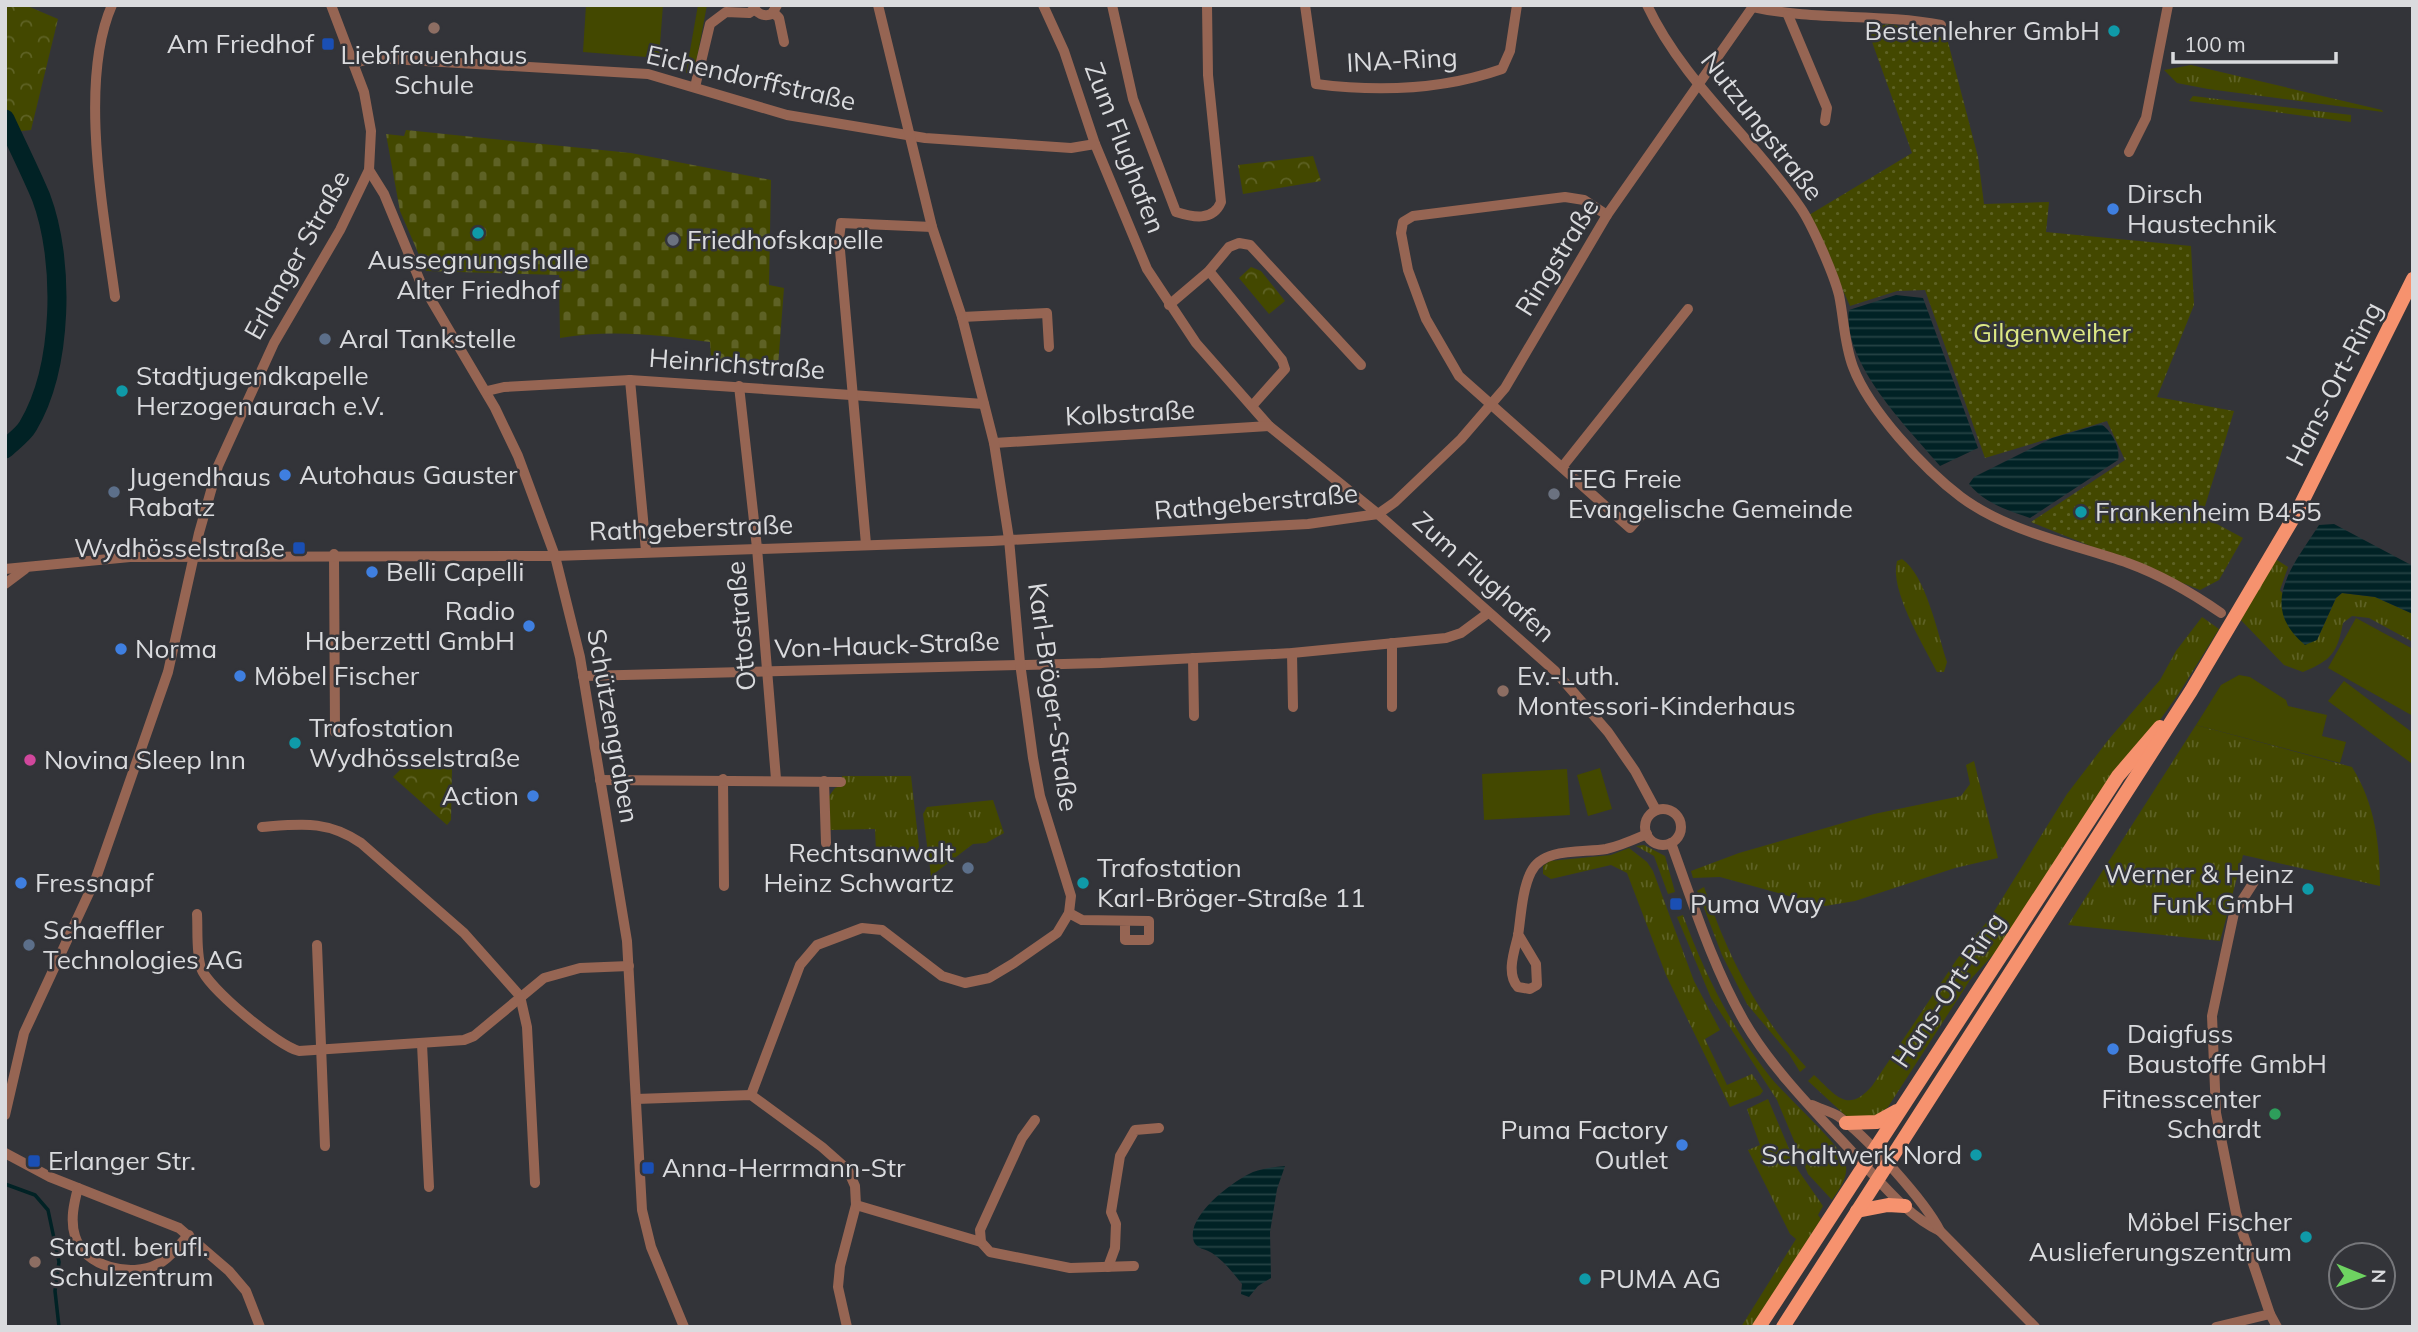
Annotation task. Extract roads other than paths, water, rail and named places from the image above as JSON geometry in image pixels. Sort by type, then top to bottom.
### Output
[{"type":"main road","name":"Hans-Ort-Ring","points":[[1783,1327],[2191,691],[2298,510],[2413,279]]},
{"type":"main road","name":"Hans-Ort-Ring","points":[[1759,1327],[2118,776],[2191,691]]},
{"type":"main road","points":[[1846,1123],[1877,1122],[1898,1110]]},
{"type":"main road","points":[[1857,1211],[1888,1205],[1910,1211]]},
{"type":"street","points":[[112,5],[100,46],[96,125],[115,297]]},
{"type":"street","name":"Erlanger Straße","points":[[5,1115],[13,1068],[24,1033],[96,877],[159,699],[176,641],[194,557],[218,466],[247,396],[298,297],[358,196],[369,170],[372,148],[369,116],[354,63],[331,5]]},
{"type":"street","name":"Karl-Bröger-Straße","points":[[878,5],[932,227],[962,317],[993,443],[1009,539],[1020,663],[1040,796],[1064,866],[1071,896],[1069,914]]},
{"type":"street","name":"Zum Flughafen","points":[[1043,5],[1064,51],[1095,144],[1137,246],[1169,306],[1196,343],[1256,402],[1269,426],[1378,514],[1555,671],[1582,700],[1635,771],[1656,810]]},
{"type":"street","points":[[1112,5],[1133,99],[1176,212],[1198,218],[1212,214],[1221,202],[1209,75],[1206,5]]},
{"type":"street","name":"INA-Ring","points":[[1305,5],[1316,84],[1358,88],[1448,85],[1502,69],[1510,51],[1517,5]]},
{"type":"street","name":"Nutzungstraße","points":[[1647,5],[1656,24],[1700,84],[1801,209],[1839,294],[1843,332],[1853,368],[1873,402],[1910,449],[1961,497],[2007,522],[2166,579],[2221,613]]},
{"type":"street","points":[[2129,152],[2146,118],[2168,5]]},
{"type":"street","points":[[1754,6],[1788,15],[1905,18],[1941,25]]},
{"type":"street","name":"Ringstraße","points":[[1378,514],[1419,480],[1489,407],[1514,374],[1607,215],[1754,6]]},
{"type":"street","points":[[695,87],[710,24],[726,12],[750,13],[754,7],[765,16],[775,9],[784,42]]},
{"type":"street","points":[[1788,15],[1827,108],[1825,121]]},
{"type":"street","name":"Eichendorffstraße","points":[[354,63],[374,58],[632,72],[695,87],[788,115],[909,136],[1071,148],[1095,144]]},
{"type":"street","name":"Schützengraben","points":[[369,170],[384,194],[420,281],[487,391],[518,456],[555,555],[583,676],[629,966],[642,1210],[646,1233],[684,1327]]},
{"type":"street","points":[[1607,215],[1584,200],[1565,197],[1413,216],[1403,222],[1401,233],[1408,270],[1426,319],[1459,376],[1489,407],[1563,466],[1630,528],[1644,512]]},
{"type":"street","points":[[866,544],[839,234],[841,223],[932,227]]},
{"type":"street","points":[[1169,306],[1209,271],[1229,247],[1239,243],[1250,245],[1361,365]]},
{"type":"street","points":[[1209,271],[1282,360],[1285,369],[1256,402]]},
{"type":"street","points":[[1563,466],[1688,309]]},
{"type":"street","points":[[962,317],[1047,313],[1049,347]]},
{"type":"street","points":[[629,380],[646,551]]},
{"type":"street","name":"Heinrichstraße","points":[[487,391],[504,387],[629,380],[984,404]]},
{"type":"street","name":"Ottostraße","points":[[739,386],[757,548],[776,779]]},
{"type":"street","name":"Kolbstraße","points":[[993,443],[1269,426]]},
{"type":"street","name":"Rathgeberstraße","points":[[5,569],[120,558],[334,554],[555,555],[1210,531],[1321,523],[1378,514]]},
{"type":"street","points":[[334,554],[335,732]]},
{"type":"street","points":[[5,584],[28,567]]},
{"type":"street","name":"Von-Hauck-Straße","points":[[583,676],[1292,653],[1454,635],[1488,613]]},
{"type":"street","points":[[1392,643],[1392,707]]},
{"type":"street","points":[[1292,653],[1293,707]]},
{"type":"street","points":[[1193,658],[1194,716]]},
{"type":"street","points":[[723,779],[724,886]]},
{"type":"street","points":[[600,780],[776,779],[841,782]]},
{"type":"street","points":[[824,781],[826,844]]},
{"type":"street","points":[[1667,809],[1680,820],[1679,836],[1671,843],[1654,842],[1647,834],[1645,823],[1656,810],[1667,809]]},
{"type":"street","points":[[262,827],[298,824],[331,827],[361,843],[464,933],[520,996],[527,1027],[535,1183]]},
{"type":"street","points":[[1518,934],[1538,973],[1537,985],[1530,989],[1518,987],[1512,977],[1518,934],[1530,875],[1541,860],[1550,856],[1604,849],[1647,834]]},
{"type":"street","points":[[1671,843],[1717,969],[1744,1022],[1784,1077],[1812,1105],[1827,1126],[1910,1211],[1940,1231],[2035,1327]]},
{"type":"street","points":[[2257,877],[2234,913],[2212,1016],[2216,1113],[2236,1213],[2270,1314],[2277,1327]]},
{"type":"street","points":[[197,914],[201,967],[210,981],[276,1042],[299,1051],[422,1044],[474,1036],[544,978],[563,971],[629,966]]},
{"type":"street","points":[[751,1096],[800,965],[817,945],[862,928],[882,930],[942,975],[965,983],[989,978],[1014,963],[1057,933],[1069,914],[1082,920],[1125,921]]},
{"type":"street","points":[[317,945],[325,1146]]},
{"type":"street","points":[[422,1044],[429,1187]]},
{"type":"street","points":[[636,1099],[751,1096],[822,1147],[848,1170],[855,1186],[856,1205],[838,1277],[847,1327]]},
{"type":"street","points":[[1812,1105],[1836,1114],[1874,1149],[1930,1210],[1940,1231]]},
{"type":"street","points":[[981,1242],[980,1230],[1022,1138],[1035,1120]]},
{"type":"street","points":[[1108,1267],[1115,1248],[1116,1224],[1111,1212],[1120,1156],[1135,1130],[1160,1128]]},
{"type":"street","points":[[5,1153],[78,1188],[165,1220],[189,1235],[246,1291],[260,1327]]},
{"type":"street","points":[[78,1188],[73,1212],[74,1233],[80,1246],[101,1263],[124,1269],[151,1267],[165,1260],[189,1235]]},
{"type":"street","points":[[856,1205],[981,1242],[990,1252],[1060,1267],[1134,1266]]},
{"type":"street","points":[[2216,1327],[2270,1314]]},
{"type":"water","name":"Gilgenweiher","points":[[1896,295],[1923,298],[1978,448],[1940,466],[1895,414],[1866,373],[1850,330],[1849,310]]},
{"type":"water","name":"Gilgenweiher","points":[[2101,424],[2114,440],[2118,460],[2030,518],[1989,501],[1969,484],[1974,477],[2052,438]]},
{"type":"water","points":[[2334,524],[2413,566],[2413,614],[2375,597],[2342,593],[2336,598],[2317,640],[2305,645],[2291,630],[2283,615],[2281,600],[2284,585],[2290,570],[2319,525]]},
{"type":"water","points":[[1285,1166],[1277,1189],[1270,1232],[1271,1278],[1258,1286],[1249,1297],[1241,1294],[1242,1284],[1224,1263],[1195,1244],[1193,1232],[1203,1211],[1234,1183],[1257,1171]]},
{"type":"waterway","points":[[5,119],[41,197],[49,223],[57,282],[54,344],[40,402],[28,426],[5,449]]},
{"type":"waterway","points":[[5,1184],[35,1195],[48,1210],[59,1262],[55,1291],[59,1327]]},
{"type":"place","name":"Liebfrauenhaus Schule","points":[[434,28]]},
{"type":"place","name":"Bestenlehrer GmbH","points":[[2114,31]]},
{"type":"place","name":"Am Friedhof","points":[[328,44]]},
{"type":"place","name":"Dirsch Haustechnik","points":[[2113,209]]},
{"type":"place","name":"Aussegnungshalle Alter Friedhof","points":[[478,233]]},
{"type":"place","name":"Friedhofskapelle","points":[[673,240]]},
{"type":"place","name":"Aral Tankstelle","points":[[325,339]]},
{"type":"place","name":"Stadtjugendkapelle Herzogenaurach e.V.","points":[[122,391]]},
{"type":"place","name":"Autohaus Gauster","points":[[285,475]]},
{"type":"place","name":"Jugendhaus Rabatz","points":[[114,492]]},
{"type":"place","name":"FEG Freie Evangelische Gemeinde","points":[[1554,494]]},
{"type":"place","name":"Frankenheim B455","points":[[2081,512]]},
{"type":"place","name":"Wydhösselstraße","points":[[299,548]]},
{"type":"place","name":"Belli Capelli","points":[[372,572]]},
{"type":"place","name":"Radio Haberzettl GmbH","points":[[529,626]]},
{"type":"place","name":"Norma","points":[[121,649]]},
{"type":"place","name":"Möbel Fischer","points":[[240,676]]},
{"type":"place","name":"Ev.-Luth. Montessori-Kinderhaus","points":[[1503,691]]},
{"type":"place","name":"Trafostation Wydhösselstraße","points":[[295,743]]},
{"type":"place","name":"Novina Sleep Inn","points":[[30,760]]},
{"type":"place","name":"Action","points":[[533,796]]},
{"type":"place","name":"Rechtsanwalt Heinz Schwartz","points":[[968,868]]},
{"type":"place","name":"Fressnapf","points":[[21,883]]},
{"type":"place","name":"Trafostation Karl-Bröger-Straße 11","points":[[1083,883]]},
{"type":"place","name":"Werner & Heinz Funk GmbH","points":[[2308,889]]},
{"type":"place","name":"Puma Way","points":[[1676,904]]},
{"type":"place","name":"Schaeffler Technologies AG","points":[[29,945]]},
{"type":"place","name":"Daigfuss Baustoffe GmbH","points":[[2113,1049]]},
{"type":"place","name":"Fitnesscenter Schardt","points":[[2275,1114]]},
{"type":"place","name":"Puma Factory Outlet","points":[[1682,1145]]},
{"type":"place","name":"Schaltwerk Nord","points":[[1976,1155]]},
{"type":"place","name":"Erlanger Str.","points":[[34,1161]]},
{"type":"place","name":"Anna-Herrmann-Str","points":[[648,1168]]},
{"type":"place","name":"Möbel Fischer Auslieferungszentrum","points":[[2306,1237]]},
{"type":"place","name":"Staatl. berufl. Schulzentrum","points":[[35,1262]]},
{"type":"place","name":"PUMA AG","points":[[1585,1279]]}]
